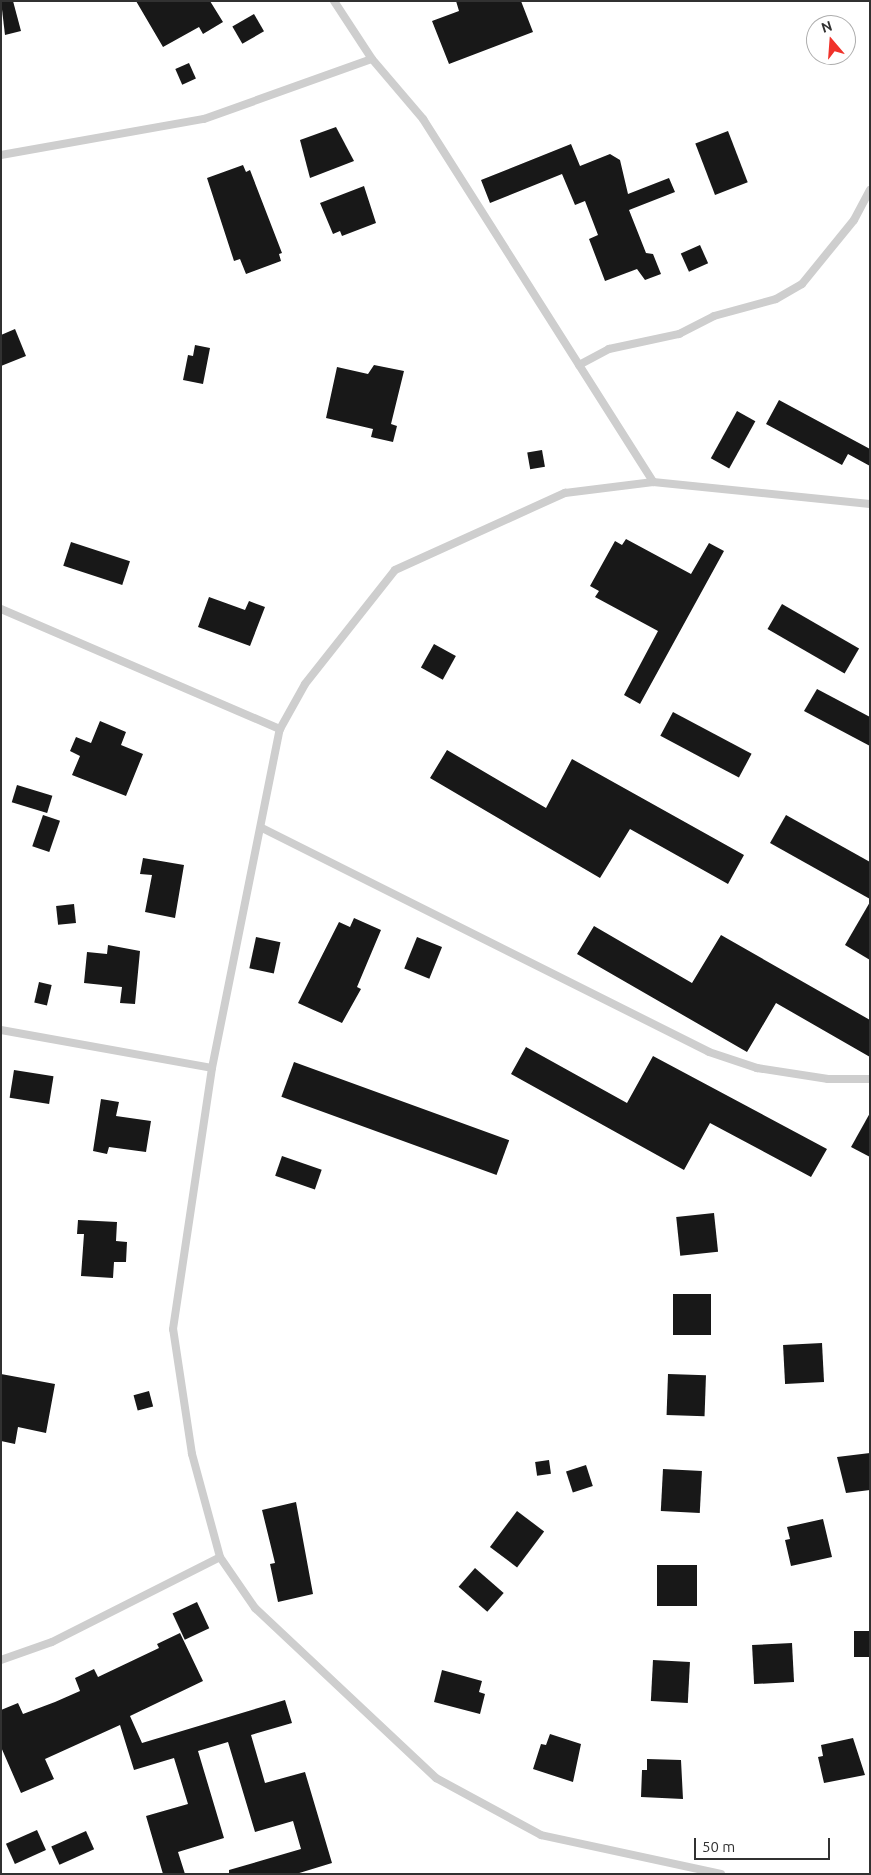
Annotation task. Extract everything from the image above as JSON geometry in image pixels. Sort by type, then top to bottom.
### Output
[{"type":"lane","points":[[334,1],[372,58],[423,119],[653,482]]},
{"type":"lane","points":[[1,155],[204,119],[372,58]]},
{"type":"lane","points":[[579,365],[609,349],[679,334],[714,316],[776,299],[802,284],[854,220],[870,190]]},
{"type":"lane","points":[[721,1874],[541,1835],[436,1778],[255,1608],[220,1557],[192,1454],[173,1330],[212,1068],[262,828],[280,729],[305,684],[395,570],[565,493],[653,482],[870,504]]},
{"type":"lane","points":[[1,609],[280,729]]},
{"type":"lane","points":[[262,828],[709,1052],[757,1068],[828,1079],[870,1079]]},
{"type":"lane","points":[[1,1030],[212,1068]]},
{"type":"lane","points":[[1,1660],[52,1642],[220,1557]]},
{"type":"building","points":[[1,1],[13,1],[21,31],[5,35]]},
{"type":"building","points":[[136,1],[210,1],[223,22],[203,34],[199,27],[163,47]]},
{"type":"building","points":[[456,1],[521,1],[533,32],[449,64],[432,21],[459,11]]},
{"type":"building","points":[[254,14],[264,31],[242,44],[232,26]]},
{"type":"building","points":[[189,63],[196,79],[182,85],[175,69]]},
{"type":"building","points":[[336,127],[354,161],[310,178],[300,140]]},
{"type":"building","points":[[728,131],[748,182],[715,195],[695,144]]},
{"type":"building","points":[[571,144],[580,166],[610,154],[620,160],[628,194],[669,178],[675,192],[629,210],[646,253],[653,254],[661,274],[645,280],[637,269],[605,281],[589,239],[598,235],[585,201],[575,205],[562,174],[490,203],[481,180]]},
{"type":"building","points":[[243,165],[246,172],[250,170],[282,253],[279,254],[281,261],[246,274],[240,259],[234,261],[207,178]]},
{"type":"building","points":[[364,186],[376,223],[342,236],[340,231],[333,234],[320,203]]},
{"type":"building","points":[[700,245],[708,263],[689,272],[681,254]]},
{"type":"building","points":[[15,329],[26,356],[1,366],[1,335]]},
{"type":"building","points":[[195,345],[210,348],[203,384],[183,380],[188,355],[193,356]]},
{"type":"building","points":[[374,365],[404,371],[391,424],[397,426],[393,442],[371,437],[373,429],[326,418],[337,367],[368,374]]},
{"type":"building","points":[[779,400],[870,449],[870,466],[848,454],[842,465],[766,424]]},
{"type":"building","points":[[737,411],[755,421],[729,468],[711,458]]},
{"type":"building","points":[[542,450],[545,467],[530,469],[527,453]]},
{"type":"building","points":[[626,539],[691,574],[709,543],[724,551],[640,704],[624,695],[658,631],[595,597],[599,591],[590,586],[615,541],[622,545]]},
{"type":"building","points":[[71,542],[130,561],[122,585],[63,566]]},
{"type":"building","points":[[209,597],[245,610],[249,601],[265,607],[250,646],[198,627]]},
{"type":"building","points":[[782,604],[859,648],[845,674],[768,629]]},
{"type":"building","points":[[434,644],[456,656],[443,680],[421,668]]},
{"type":"building","points":[[817,689],[870,717],[870,746],[804,711]]},
{"type":"building","points":[[673,712],[752,754],[739,778],[660,736]]},
{"type":"building","points":[[100,721],[126,732],[121,745],[143,754],[126,796],[72,775],[80,756],[70,751],[76,737],[91,743]]},
{"type":"building","points":[[447,750],[546,808],[572,759],[744,855],[728,884],[630,829],[600,878],[430,778]]},
{"type":"building","points":[[17,785],[52,796],[47,813],[12,802]]},
{"type":"building","points":[[43,815],[60,821],[49,852],[32,846]]},
{"type":"building","points":[[786,815],[870,862],[870,899],[770,843]]},
{"type":"building","points":[[143,858],[184,865],[175,918],[145,912],[152,875],[140,874]]},
{"type":"building","points":[[870,902],[870,960],[845,945]]},
{"type":"building","points":[[74,904],[76,923],[58,925],[56,906]]},
{"type":"building","points":[[354,918],[381,930],[357,987],[361,989],[342,1023],[298,1003],[339,922],[350,927]]},
{"type":"building","points":[[594,926],[692,983],[721,935],[870,1020],[870,1057],[776,1003],[747,1052],[577,954]]},
{"type":"building","points":[[256,937],[280,942],[274,973],[249,968]]},
{"type":"building","points":[[417,937],[442,947],[429,979],[404,969]]},
{"type":"building","points":[[108,945],[140,951],[135,1004],[120,1003],[122,987],[84,983],[87,952],[107,954]]},
{"type":"building","points":[[39,982],[52,985],[47,1005],[34,1002]]},
{"type":"building","points":[[526,1047],[627,1103],[653,1056],[827,1149],[811,1177],[710,1123],[684,1170],[511,1074]]},
{"type":"building","points":[[294,1062],[509,1140],[497,1175],[281,1097]]},
{"type":"building","points":[[14,1070],[54,1076],[49,1104],[10,1098]]},
{"type":"building","points":[[101,1099],[119,1102],[116,1116],[151,1121],[146,1152],[109,1147],[107,1154],[93,1151]]},
{"type":"building","points":[[870,1113],[870,1157],[851,1147]]},
{"type":"building","points":[[282,1156],[322,1170],[315,1190],[275,1176]]},
{"type":"building","points":[[714,1213],[718,1252],[680,1256],[676,1217]]},
{"type":"building","points":[[78,1220],[117,1222],[116,1241],[127,1242],[126,1262],[114,1262],[113,1278],[81,1276],[84,1234],[77,1234]]},
{"type":"building","points":[[673,1294],[711,1294],[711,1335],[673,1335]]},
{"type":"building","points":[[822,1343],[824,1382],[785,1384],[783,1345]]},
{"type":"building","points":[[1,1374],[55,1384],[46,1433],[18,1427],[15,1444],[1,1441]]},
{"type":"building","points":[[668,1374],[706,1375],[705,1416],[667,1415]]},
{"type":"building","points":[[149,1391],[153,1406],[138,1411],[134,1395]]},
{"type":"building","points":[[870,1453],[870,1490],[846,1493],[837,1457]]},
{"type":"building","points":[[549,1460],[551,1474],[537,1476],[535,1462]]},
{"type":"building","points":[[586,1465],[593,1486],[573,1492],[566,1471]]},
{"type":"building","points":[[663,1469],[702,1471],[700,1513],[661,1511]]},
{"type":"building","points":[[296,1502],[313,1594],[278,1602],[270,1564],[275,1563],[262,1510]]},
{"type":"building","points":[[517,1511],[544,1531],[517,1567],[490,1547]]},
{"type":"building","points":[[823,1519],[832,1557],[791,1566],[785,1540],[790,1539],[787,1527]]},
{"type":"building","points":[[657,1565],[697,1565],[697,1606],[657,1606]]},
{"type":"building","points":[[475,1568],[504,1593],[487,1612],[459,1587]]},
{"type":"building","points":[[197,1602],[209,1628],[185,1640],[173,1613]]},
{"type":"building","points":[[854,1631],[870,1631],[870,1657],[854,1657]]},
{"type":"building","points":[[180,1633],[203,1681],[130,1716],[142,1743],[285,1700],[292,1723],[251,1735],[265,1783],[305,1772],[332,1863],[296,1874],[229,1874],[229,1870],[301,1849],[293,1821],[255,1832],[228,1742],[198,1751],[224,1838],[178,1852],[185,1874],[163,1874],[146,1816],[188,1804],[174,1758],[134,1770],[120,1725],[45,1759],[54,1779],[21,1793],[1,1747],[1,1710],[18,1703],[23,1714],[55,1702],[80,1691],[75,1678],[94,1669],[98,1677],[159,1648],[157,1644]]},
{"type":"building","points":[[792,1643],[794,1682],[754,1684],[752,1645]]},
{"type":"building","points":[[653,1660],[690,1662],[688,1703],[651,1701]]},
{"type":"building","points":[[442,1670],[482,1681],[479,1692],[485,1694],[480,1714],[434,1702]]},
{"type":"building","points":[[550,1734],[581,1744],[573,1782],[533,1769],[541,1744],[546,1745]]},
{"type":"building","points":[[853,1738],[865,1775],[824,1783],[818,1757],[823,1756],[821,1745]]},
{"type":"building","points":[[647,1759],[681,1760],[683,1799],[641,1797],[642,1770],[647,1770]]},
{"type":"building","points":[[37,1830],[46,1850],[15,1864],[6,1844]]},
{"type":"building","points":[[86,1831],[94,1849],[59,1865],[51,1846]]}]
